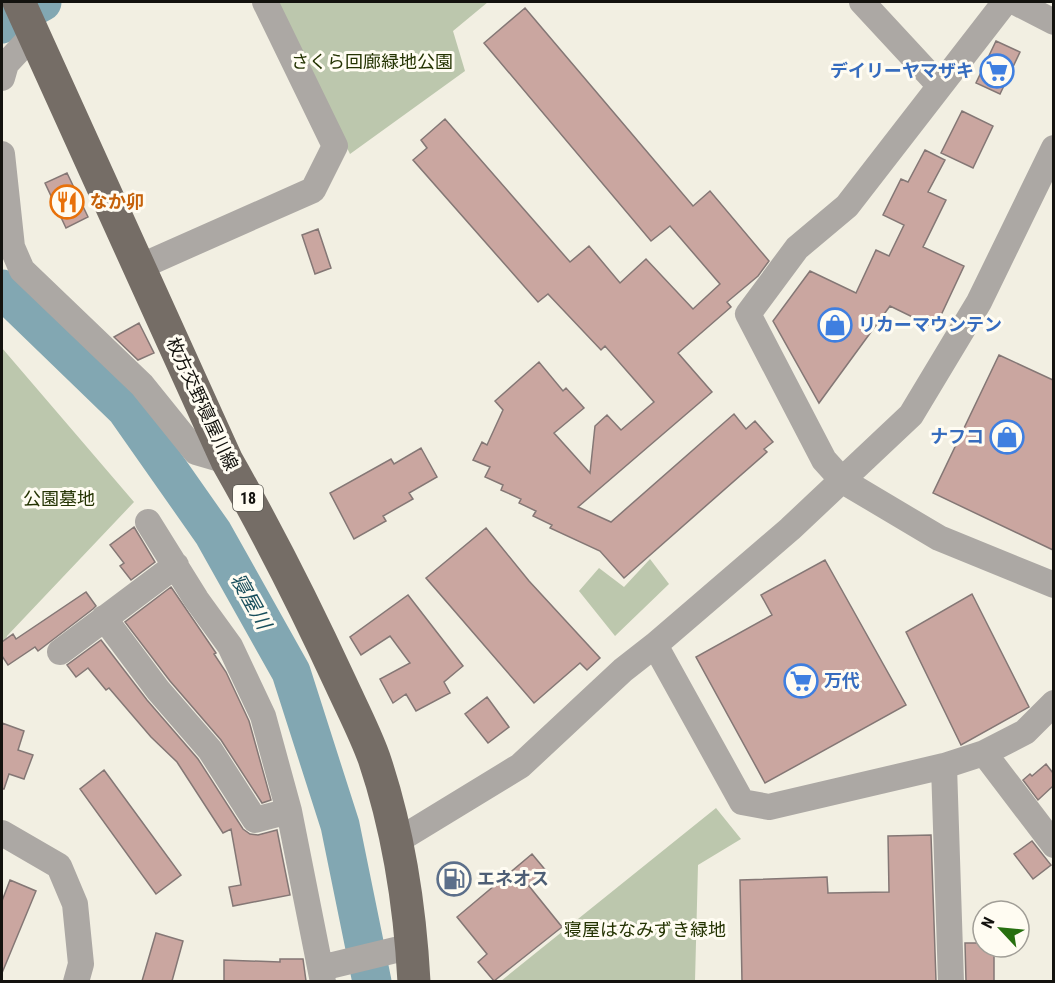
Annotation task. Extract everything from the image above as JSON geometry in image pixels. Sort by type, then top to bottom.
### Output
[{"type":"main road","name":"枚方交野寝屋川線","points":[[28,22],[227,461],[265,528],[374,758],[397,840],[398,949],[414,981]]},
{"type":"street","points":[[138,268],[313,190],[335,146],[265,2]]},
{"type":"street","points":[[862,2],[939,85]]},
{"type":"street","points":[[1005,2],[847,206],[797,248],[748,314],[824,460],[843,481],[939,538],[1053,585]]},
{"type":"street","points":[[1015,2],[1053,22]]},
{"type":"street","points":[[2,78],[6,64],[28,22]]},
{"type":"street","points":[[397,840],[520,766],[623,670],[655,645],[843,481],[911,415],[979,302],[1053,148]]},
{"type":"street","points":[[2,154],[12,247],[22,270],[142,385],[196,452],[227,461]]},
{"type":"street","points":[[148,522],[230,646],[264,716],[329,971],[398,949]]},
{"type":"street","points":[[60,652],[176,565]]},
{"type":"street","points":[[104,618],[158,690],[210,750],[255,820],[289,811]]},
{"type":"street","points":[[655,645],[742,802],[770,807],[944,766],[984,753],[1025,732],[1053,703]]},
{"type":"street","points":[[984,753],[1053,845]]},
{"type":"street","points":[[944,766],[951,981]]},
{"type":"street","points":[[2,833],[59,866],[75,904],[81,964],[76,981]]},
{"type":"green space","name":"さくら回廊緑地公園","points":[[275,2],[488,2],[453,31],[465,71],[350,154]]},
{"type":"green space","name":"公園墓地","points":[[2,348],[134,502],[7,636],[2,659]]},
{"type":"green space","points":[[650,559],[669,584],[615,636],[579,591],[599,568],[624,587]]},
{"type":"green space","name":"寝屋はなみずき緑地","points":[[716,808],[741,839],[698,865],[695,981],[501,981]]},
{"type":"building","points":[[525,8],[693,206],[710,191],[769,261],[758,276],[727,302],[731,307],[678,353],[712,392],[578,507],[611,522],[734,414],[746,429],[755,421],[773,442],[764,449],[767,452],[624,578],[600,551],[550,528],[552,525],[533,516],[536,511],[519,503],[521,499],[501,490],[503,485],[485,477],[490,467],[473,460],[482,442],[487,445],[503,410],[495,401],[539,362],[563,391],[566,388],[584,408],[554,433],[590,473],[595,426],[607,415],[621,430],[654,402],[605,346],[601,350],[548,294],[538,302],[413,160],[427,148],[421,140],[445,119],[570,262],[589,246],[620,283],[646,259],[693,309],[720,284],[670,226],[651,241],[484,43]]},
{"type":"building","points":[[996,41],[1020,52],[1000,94],[976,83]]},
{"type":"building","points":[[962,111],[993,126],[973,168],[941,153]]},
{"type":"building","points":[[925,150],[945,160],[928,192],[946,200],[923,247],[964,266],[935,328],[890,306],[819,403],[773,321],[810,271],[856,293],[876,250],[889,256],[904,225],[883,215],[901,179],[908,182]]},
{"type":"building","points":[[67,173],[88,217],[66,228],[45,183]]},
{"type":"building","points":[[318,229],[331,268],[315,274],[302,235]]},
{"type":"building","points":[[139,323],[154,353],[138,360],[114,337]]},
{"type":"building","name":"ナフコ","points":[[999,355],[1053,380],[1053,550],[933,493]]},
{"type":"building","points":[[421,448],[437,477],[409,493],[413,499],[383,516],[386,521],[354,539],[330,493],[391,459],[394,464]]},
{"type":"building","points":[[134,527],[155,562],[131,580],[120,566],[124,563],[110,545]]},
{"type":"building","points":[[486,528],[529,581],[600,658],[587,670],[580,663],[534,703],[426,578]]},
{"type":"building","name":"万代","points":[[825,560],[906,705],[765,783],[696,657],[772,615],[761,595]]},
{"type":"building","points":[[171,587],[216,653],[214,654],[226,672],[249,721],[271,800],[262,803],[221,740],[170,681],[125,622]]},
{"type":"building","points":[[86,592],[96,606],[93,609],[38,651],[35,647],[8,665],[2,656],[2,642],[13,634],[16,639]]},
{"type":"building","points":[[972,594],[1029,707],[961,745],[906,632]]},
{"type":"building","points":[[408,595],[463,666],[444,682],[450,693],[416,711],[406,694],[393,703],[380,679],[410,663],[390,636],[361,655],[350,637]]},
{"type":"building","points":[[101,640],[147,700],[198,759],[243,829],[250,834],[258,835],[277,830],[290,895],[233,906],[229,887],[241,885],[231,829],[223,833],[177,762],[151,737],[109,688],[106,690],[88,668],[76,677],[67,665]]},
{"type":"building","points":[[487,697],[509,727],[488,743],[465,714]]},
{"type":"building","points":[[2,723],[24,731],[18,750],[33,755],[24,779],[9,774],[4,789],[2,789]]},
{"type":"building","points":[[1046,764],[1053,773],[1053,786],[1038,800],[1023,780],[1030,774],[1032,776]]},
{"type":"building","points":[[104,770],[181,875],[156,894],[80,789]]},
{"type":"building","points":[[931,835],[936,981],[742,981],[740,880],[827,877],[828,893],[889,892],[888,836]]},
{"type":"building","points":[[1032,841],[1051,865],[1033,879],[1014,854]]},
{"type":"building","points":[[532,854],[547,872],[529,886],[562,927],[494,981],[478,962],[487,954],[457,917]]},
{"type":"building","points":[[10,880],[36,891],[2,973],[2,901]]},
{"type":"building","points":[[156,933],[183,941],[172,981],[142,981]]},
{"type":"building","points":[[965,943],[971,943],[971,959],[994,959],[994,981],[966,981]]},
{"type":"building","points":[[280,959],[303,959],[306,981],[224,981],[224,960],[280,962]]},
{"type":"waterway","points":[[2,24],[42,2]]},
{"type":"waterway","name":"寝屋川","points":[[2,289],[126,409],[213,533],[291,672],[340,825],[372,982]]},
{"type":"place","name":"デイリーヤマザキ","points":[[997,71]]},
{"type":"place","name":"なか卯","points":[[67,202]]},
{"type":"place","name":"リカーマウンテン","points":[[835,325]]},
{"type":"place","name":"ナフコ","points":[[1007,437]]},
{"type":"place","name":"万代","points":[[801,681]]},
{"type":"place","name":"エネオス","points":[[454,879]]}]
